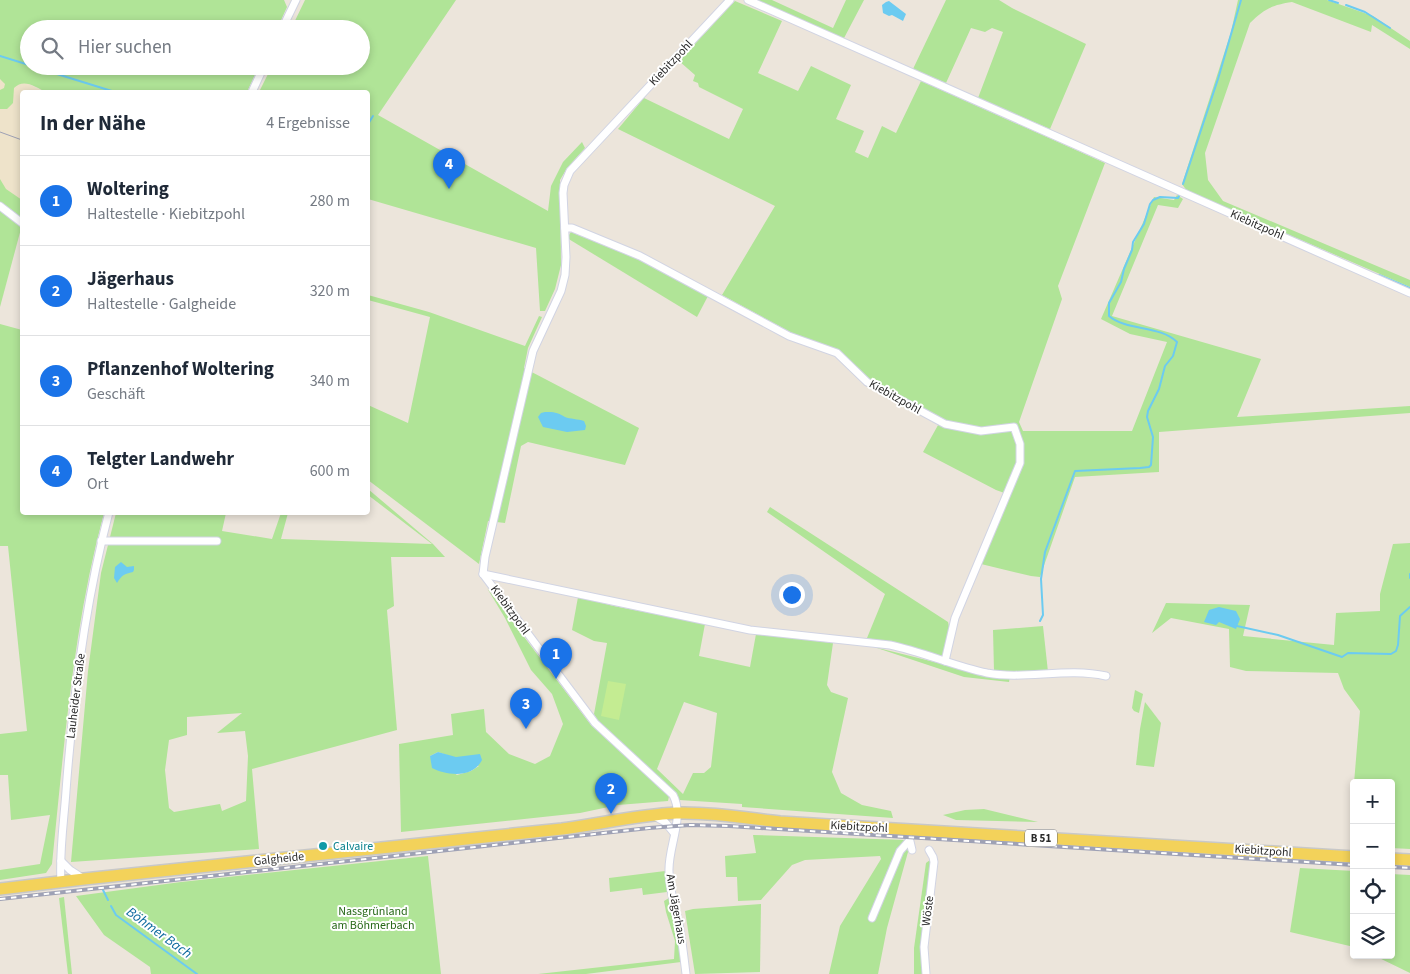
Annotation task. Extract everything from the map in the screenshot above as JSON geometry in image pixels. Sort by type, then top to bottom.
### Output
[{"type":"main road","name":"Galgheide","points":[[0,890],[84,879],[562,829],[653,815],[676,814]]},
{"type":"main road","name":"Kiebitzpohl","points":[[676,814],[711,814],[909,835],[1350,857]]},
{"type":"main road","points":[[1395,859],[1410,860]]},
{"type":"street","points":[[286,20],[296,0]]},
{"type":"street","name":"Kiebitzpohl","points":[[676,814],[676,801],[673,795],[595,723],[483,574],[487,548],[533,351],[561,291],[565,275],[564,184],[570,171],[730,0]]},
{"type":"street","name":"Kiebitzpohl","points":[[748,0],[1410,293]]},
{"type":"street","points":[[253,90],[260,75]]},
{"type":"street","points":[[0,206],[20,221]]},
{"type":"street","name":"Kiebitzpohl","points":[[565,228],[572,228],[640,256],[789,336],[837,353],[867,382],[945,424],[981,431],[1014,427],[1020,444],[1020,463],[955,618],[945,661]]},
{"type":"street","name":"Lauheider Straße","points":[[61,882],[68,763],[78,674],[94,572],[108,515]]},
{"type":"street","points":[[101,541],[217,541]]},
{"type":"street","name":"Kiebitzpohl","points":[[483,574],[750,630],[876,643],[911,650],[988,673],[1078,672],[1106,676]]},
{"type":"street","name":"Am Jägerhaus","points":[[676,814],[669,872],[671,894],[681,934],[686,974]]},
{"type":"street","points":[[653,815],[670,826],[674,833]]},
{"type":"street","points":[[909,835],[912,850]]},
{"type":"street","points":[[872,918],[900,851],[909,835]]},
{"type":"street","name":"Wöste","points":[[926,974],[924,947],[934,862],[929,850]]},
{"type":"street","points":[[61,861],[70,870],[84,879]]},
{"type":"shaded area","points":[[0,71],[42,90],[20,90],[20,218],[0,202]]},
{"type":"green space","points":[[0,0],[284,0],[287,7],[281,20],[20,20],[20,75],[255,75],[248,90],[42,90],[30,84],[22,84],[14,88],[13,103],[7,109],[0,109],[0,90],[4,88],[5,84],[0,79]]},
{"type":"green space","points":[[305,0],[456,0],[378,115],[548,211],[551,186],[563,162],[582,142],[585,148],[567,168],[560,180],[561,265],[555,289],[545,311],[540,311],[536,248],[370,200],[370,90],[260,90],[268,75],[370,75],[370,20],[295,20]]},
{"type":"green space","points":[[755,0],[772,0],[833,28],[846,0],[864,0],[843,40]]},
{"type":"green space","points":[[946,0],[999,0],[1086,44],[1050,129],[978,98],[1003,32],[992,28],[985,32],[971,28],[946,83],[913,69]]},
{"type":"green space","points":[[1238,0],[1327,0],[1373,16],[1410,41],[1410,49],[1372,25],[1371,32],[1292,2],[1269,8],[1250,23],[1205,153],[1208,180],[1223,201],[1410,280],[1410,287],[1187,191],[1182,184],[1231,32]]},
{"type":"green space","points":[[735,1],[782,21],[758,73],[798,91],[811,66],[851,85],[836,119],[864,131],[855,152],[868,158],[882,126],[896,133],[921,81],[1105,163],[1058,286],[1062,299],[1019,422],[1023,431],[1132,431],[1167,342],[1130,334],[1101,319],[1154,197],[1174,200],[1177,195],[1183,199],[1178,208],[1158,205],[1112,316],[1261,359],[1237,417],[1410,406],[1410,413],[1159,432],[1159,472],[1075,477],[1040,577],[981,564],[1010,495],[996,490],[923,452],[942,418],[870,380],[840,351],[792,333],[722,295],[775,206],[618,129],[644,98],[729,139],[743,109],[699,87],[698,83],[693,81],[695,75],[679,61]]},
{"type":"green space","points":[[0,179],[6,189],[20,199],[20,218],[0,202]]},
{"type":"green space","points":[[0,209],[20,224],[20,232],[0,307]]},
{"type":"green space","points":[[571,232],[642,261],[708,296],[697,317],[567,238]]},
{"type":"green space","points":[[370,296],[429,312],[525,346],[539,316],[542,317],[528,348],[524,368],[639,428],[625,465],[528,442],[521,446],[505,523],[488,521],[479,564],[370,482],[370,406],[408,423],[430,317],[370,301]]},
{"type":"green space","points":[[0,324],[20,329],[20,515],[103,515],[84,599],[77,643],[52,864],[46,873],[0,880],[0,870],[40,864],[50,815],[11,820],[8,775],[0,775],[0,734],[27,731],[8,546],[0,546]]},
{"type":"green space","points":[[370,491],[433,544],[445,557],[391,557],[394,606],[387,610],[397,730],[252,769],[259,849],[71,862],[88,671],[101,573],[116,515],[226,515],[222,531],[272,539],[280,515],[287,515],[281,539],[432,544],[370,497]],"holes":[[[242,713],[217,733],[245,731],[248,756],[246,801],[222,811],[220,804],[174,812],[169,808],[165,770],[169,740],[187,735],[187,717]]]},
{"type":"green space","points":[[770,507],[948,622],[950,631],[944,654],[939,657],[909,646],[867,638],[885,594],[767,512]]},
{"type":"green space","points":[[1410,543],[1410,849],[1395,848],[1395,779],[1354,779],[1360,711],[1344,689],[1338,673],[1246,671],[1230,667],[1229,629],[1171,618],[1152,633],[1166,603],[1250,605],[1243,636],[1334,645],[1336,613],[1380,611],[1380,594],[1393,544]]},
{"type":"green space","points":[[487,588],[591,725],[669,796],[668,801],[618,805],[580,813],[401,832],[399,744],[453,735],[451,714],[484,709],[486,732],[509,754],[535,764],[550,756],[563,724],[552,694],[531,670],[505,618]],"holes":[[[438,752],[479,766],[471,771],[457,775],[430,756]]]},
{"type":"green space","points":[[578,597],[705,624],[699,656],[750,667],[756,634],[833,643],[827,685],[831,692],[848,698],[832,772],[841,793],[862,805],[891,811],[893,818],[742,807],[742,804],[679,800],[677,794],[598,721],[594,714],[607,643],[594,641],[572,630]],"holes":[[[684,702],[717,713],[711,767],[704,773],[693,773],[683,794],[657,769]]]},
{"type":"green space","points":[[1043,626],[1048,672],[994,671],[993,630]]},
{"type":"green space","points":[[874,647],[967,670],[1010,676],[1009,682],[964,677]]},
{"type":"green space","points":[[608,681],[626,684],[619,720],[601,716]]},
{"type":"green space","points":[[1135,690],[1143,694],[1139,713],[1132,708]]},
{"type":"green space","points":[[1145,702],[1161,723],[1154,767],[1136,765]]},
{"type":"green space","points":[[984,809],[1038,822],[956,820],[943,815],[965,810]]},
{"type":"green space","points":[[753,835],[906,840],[908,852],[887,928],[878,974],[829,974],[840,926],[881,859],[880,856],[805,860],[792,865],[761,900],[738,901],[737,877],[726,877],[725,856],[756,853]]},
{"type":"green space","name":"Nassgrünland am Böhmerbach","points":[[428,856],[441,974],[151,974],[150,967],[104,935],[76,896],[181,882]]},
{"type":"green space","points":[[930,860],[932,867],[924,974],[914,974],[914,948],[926,863]]},
{"type":"green space","points":[[1300,868],[1350,871],[1350,946],[1290,932]]},
{"type":"green space","points":[[665,871],[667,892],[643,895],[642,888],[610,892],[609,878]]},
{"type":"green space","points":[[1395,874],[1410,875],[1410,973],[1381,959],[1395,959]]},
{"type":"green space","points":[[64,897],[72,974],[68,974],[59,898]]},
{"type":"green space","points":[[669,898],[678,936],[681,962],[586,974],[538,974],[674,959],[675,941],[664,901]]},
{"type":"green space","points":[[761,904],[760,972],[695,974],[685,911]]},
{"type":"water","points":[[889,1],[906,14],[903,21],[883,13],[882,5]]},
{"type":"water","points":[[545,412],[584,421],[585,430],[567,432],[543,427],[538,417],[541,413]]},
{"type":"water","points":[[121,562],[127,567],[134,566],[134,570],[120,578],[117,583],[114,578],[115,567]]},
{"type":"water","points":[[1219,607],[1236,611],[1240,619],[1236,629],[1219,622],[1216,625],[1204,622],[1209,610]]},
{"type":"water","points":[[438,752],[456,757],[480,754],[482,760],[478,766],[466,773],[445,773],[432,768],[430,756]]},
{"type":"waterway","points":[[1183,184],[1218,79],[1241,0]]},
{"type":"waterway","points":[[1329,0],[1338,3]]},
{"type":"waterway","points":[[1346,5],[1365,12],[1390,28]]},
{"type":"waterway","points":[[0,56],[20,62]]},
{"type":"waterway","points":[[60,75],[109,90]]},
{"type":"waterway","points":[[370,121],[373,116]]},
{"type":"waterway","points":[[1040,621],[1043,615],[1041,579],[1045,552],[1075,471],[1140,468],[1151,465],[1153,437],[1147,417],[1148,411],[1159,389],[1165,366],[1173,356],[1177,342],[1162,333],[1116,321],[1109,316],[1109,303],[1121,282],[1133,242],[1144,224],[1150,204],[1153,200],[1160,197],[1178,198],[1180,194]]},
{"type":"waterway","points":[[1379,275],[1410,288]]},
{"type":"waterway","points":[[1237,626],[1278,635],[1342,657],[1348,653],[1391,654],[1396,651],[1398,645],[1400,616],[1410,607]]},
{"type":"waterway","name":"Böhmer Bach","points":[[103,890],[108,900]]},
{"type":"waterway","name":"Böhmer Bach","points":[[111,906],[116,915],[197,974]]},
{"type":"tram line","points":[[0,132],[20,139]]},
{"type":"railway","points":[[0,899],[690,825],[1350,865]]},
{"type":"railway","points":[[1395,867],[1410,868]]},
{"type":"place","name":"Telgter Landwehr","points":[[449,189]]},
{"type":"place","name":"Woltering","points":[[556,679]]},
{"type":"place","name":"Pflanzenhof Woltering","points":[[526,729]]},
{"type":"place","name":"Jägerhaus","points":[[611,814]]},
{"type":"place","name":"Calvaire","points":[[323,846]]}]
